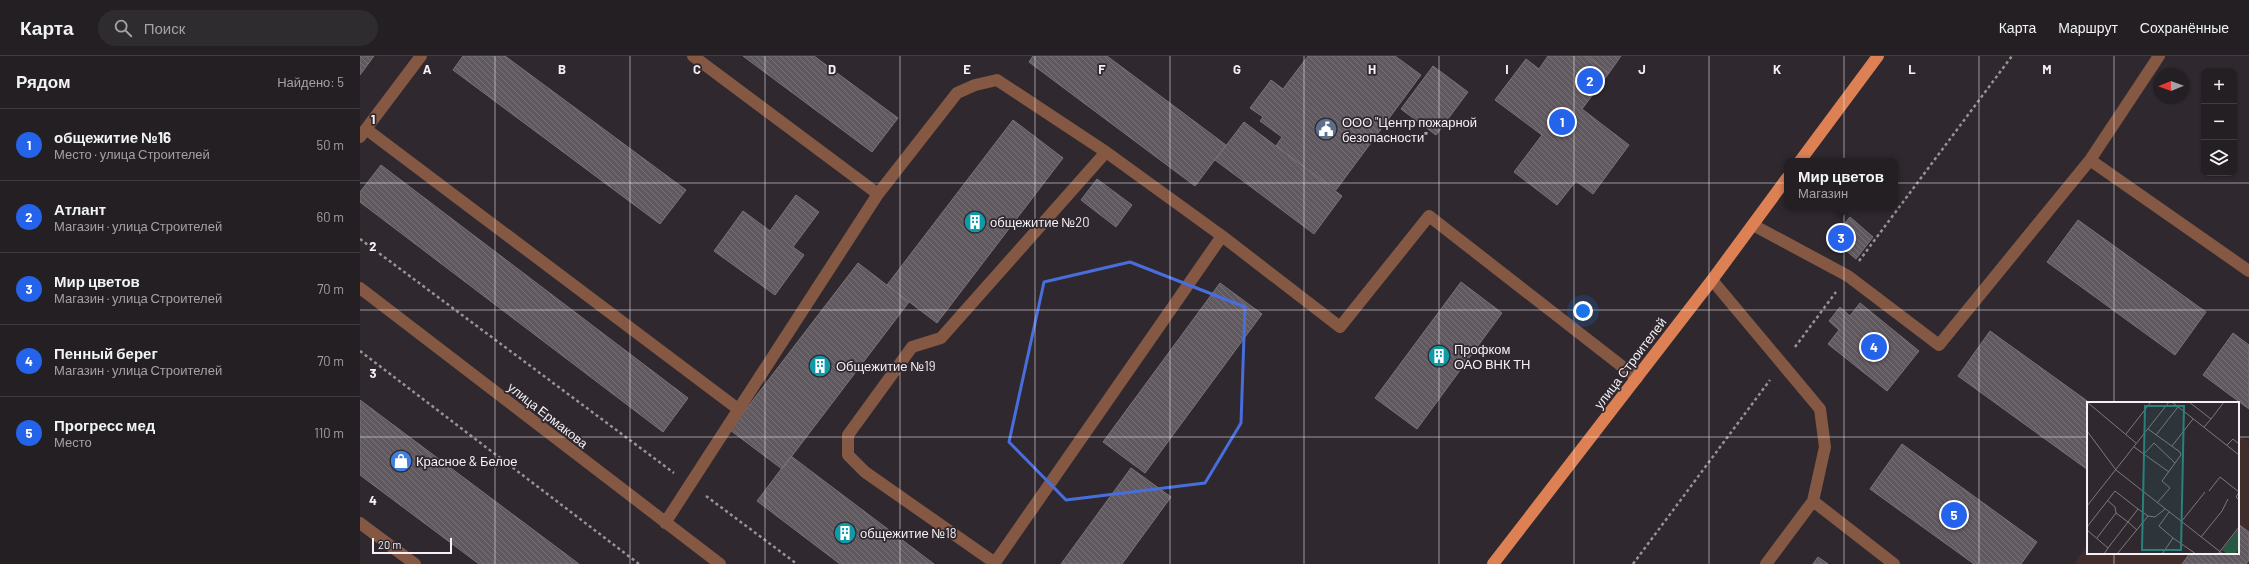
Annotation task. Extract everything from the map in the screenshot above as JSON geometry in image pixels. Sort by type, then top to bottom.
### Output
[{"type":"main road","points":[[1802,158],[1872,58]]},
{"type":"main road","name":"улица Строителей","points":[[1493,564],[1712,280],[1784,182]]},
{"type":"street","points":[[421,56],[363,133],[738,409]]},
{"type":"street","points":[[693,56],[878,194]]},
{"type":"street","points":[[1753,224],[1848,276],[1939,345],[2090,160],[2159,56]]},
{"type":"street","points":[[665,523],[878,194],[957,93],[975,84],[997,80],[1106,152],[1222,236],[1340,327],[1429,216],[1637,378]]},
{"type":"street","points":[[1106,152],[941,338],[912,347],[848,435],[848,455],[865,472],[995,564],[1222,236]]},
{"type":"street","points":[[2090,160],[2249,271]]},
{"type":"street","points":[[1712,280],[1820,409],[1825,447],[1813,501],[1766,564]]},
{"type":"street","name":"улица Ермакова","points":[[360,288],[720,564]]},
{"type":"street","points":[[1813,501],[1894,564]]},
{"type":"street","points":[[360,523],[415,564]]},
{"type":"path","points":[[1898,209],[2012,56]]},
{"type":"path","points":[[1633,564],[1897,210]]},
{"type":"path","points":[[360,239],[797,564]]},
{"type":"path","points":[[360,351],[639,564]]},
{"type":"highlighted area","points":[[1130,262],[1245,307],[1241,423],[1205,483],[1066,500],[1009,442],[1044,282]]},
{"type":"shaded area","points":[[2239,435],[2249,442],[2249,564],[2074,564],[2087,545],[2087,554],[2239,554]]},
{"type":"building","points":[[360,56],[374,56],[360,75]]},
{"type":"building","points":[[463,56],[505,56],[686,190],[660,224],[453,70]]},
{"type":"building","points":[[743,56],[814,56],[898,118],[872,152]]},
{"type":"building","points":[[1033,56],[1107,56],[1226,145],[1195,186],[1029,62]]},
{"type":"building","name":"ООО \"Центр пожарной безопасности\"","points":[[1308,56],[1395,56],[1421,75],[1336,190],[1276,146],[1282,137],[1260,121],[1263,117],[1250,108],[1271,80],[1283,89]]},
{"type":"building","points":[[1548,56],[1586,56],[1609,73],[1582,109],[1629,145],[1593,194],[1576,181],[1557,205],[1514,172],[1542,135],[1495,100],[1526,59],[1539,69]]},
{"type":"building","points":[[1586,56],[1621,56],[1609,73]]},
{"type":"building","points":[[1433,66],[1468,92],[1436,135],[1401,109]]},
{"type":"building","name":"общежитие №20","points":[[1013,120],[1063,158],[937,323],[887,285]]},
{"type":"building","points":[[1244,122],[1342,196],[1314,234],[1215,160]]},
{"type":"building","points":[[381,165],[688,398],[663,432],[360,202],[360,192]]},
{"type":"building","points":[[1097,179],[1132,205],[1116,227],[1081,200]]},
{"type":"building","points":[[796,195],[819,212],[793,247],[804,255],[775,295],[714,251],[743,211],[770,231]]},
{"type":"building","points":[[1850,217],[1873,237],[1856,259],[1832,239]]},
{"type":"building","points":[[2078,220],[2206,312],[2175,355],[2047,262]]},
{"type":"building","name":"Общежитие №19","points":[[858,263],[909,302],[782,469],[730,430]]},
{"type":"building","name":"Профком ОАО ВНК ТН","points":[[1461,282],[1502,313],[1417,429],[1375,398]]},
{"type":"building","points":[[1220,283],[1262,314],[1145,473],[1103,442]]},
{"type":"building","points":[[1860,303],[1919,351],[1887,391],[1828,344],[1839,330],[1829,321],[1840,307],[1850,316]]},
{"type":"building","points":[[1990,331],[2089,402],[2087,402],[2087,469],[1958,376]]},
{"type":"building","points":[[2233,333],[2249,345],[2249,409],[2203,375]]},
{"type":"building","points":[[360,400],[579,564],[479,564],[360,475]]},
{"type":"building","points":[[1902,444],[2037,542],[2021,564],[1974,564],[1870,489]]},
{"type":"building","name":"общежитие №18","points":[[791,456],[934,564],[840,564],[757,501]]},
{"type":"building","points":[[1131,468],[1171,497],[1122,564],[1061,564]]},
{"type":"building","points":[[2239,525],[2249,532],[2249,560],[2246,564],[2182,564],[2189,554],[2239,554]]},
{"type":"building","points":[[1818,557],[1828,564],[1813,564]]},
{"type":"place","name":"Атлант","points":[[1590,81]]},
{"type":"place","name":"общежитие №16","points":[[1562,122]]},
{"type":"place","name":"ООО \"Центр пожарной безопасности\"","points":[[1326,129]]},
{"type":"place","name":"общежитие №20","points":[[975,222]]},
{"type":"place","name":"Мир цветов","points":[[1841,238]]},
{"type":"place","name":"Пенный берег","points":[[1874,347]]},
{"type":"place","name":"Профком ОАО ВНК ТН","points":[[1439,356]]},
{"type":"place","name":"Общежитие №19","points":[[820,366]]},
{"type":"place","name":"Красное & Белое","points":[[401,461]]},
{"type":"place","name":"Прогресс мед","points":[[1954,515]]},
{"type":"place","name":"общежитие №18","points":[[845,533]]}]
